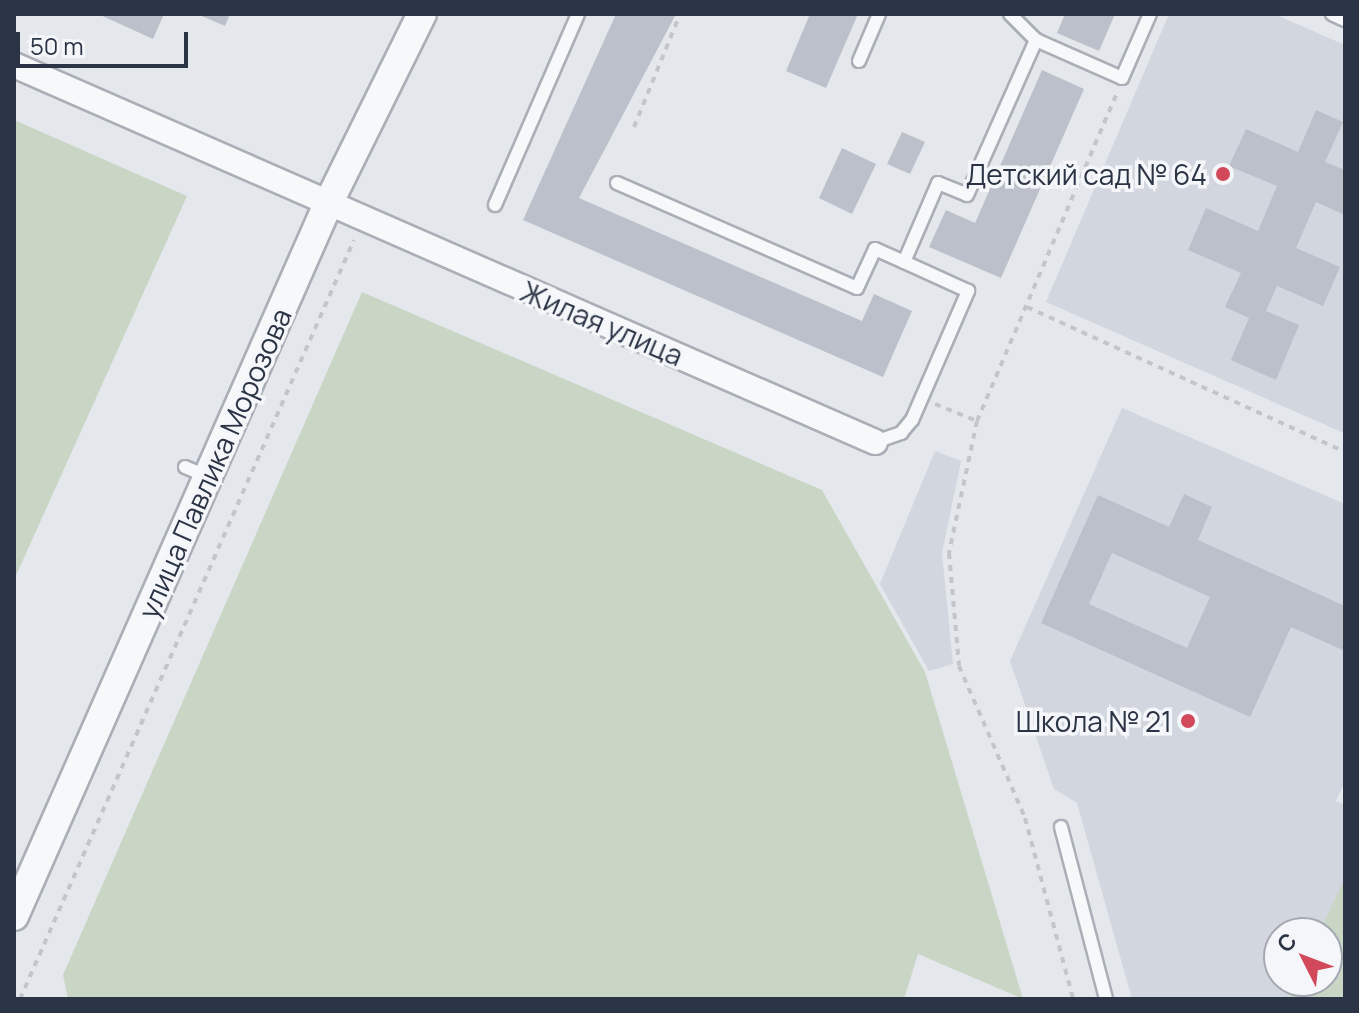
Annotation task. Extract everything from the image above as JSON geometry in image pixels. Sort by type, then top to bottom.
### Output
[{"type":"street","name":"улица Павлика Морозова","points":[[14,916],[196,472],[422,14]]},
{"type":"street","name":"Жилая улица","points":[[14,65],[875,442]]},
{"type":"lane","points":[[495,205],[578,14]]},
{"type":"lane","points":[[859,61],[879,14]]},
{"type":"lane","points":[[1010,14],[1036,40],[1122,78],[1150,14]]},
{"type":"lane","points":[[1332,14],[1345,20]]},
{"type":"lane","points":[[904,262],[938,183],[967,195],[1036,40]]},
{"type":"lane","points":[[617,183],[857,288],[875,249],[968,291],[922,398],[905,429],[875,442]]},
{"type":"lane","points":[[1061,827],[1106,999]]},
{"type":"path","points":[[634,127],[680,14]]},
{"type":"path","points":[[1073,999],[1025,818],[959,666],[949,553],[977,421],[1122,78]]},
{"type":"path","points":[[20,999],[363,219]]},
{"type":"path","points":[[1026,307],[1345,452]]},
{"type":"path","points":[[922,398],[977,421]]},
{"type":"shaded area","name":"Детский сад № 64","points":[[1169,14],[1274,14],[1345,45],[1344,433],[1046,302]]},
{"type":"shaded area","name":"Школа № 21","points":[[1122,408],[1345,504],[1345,781],[1336,801],[1345,805],[1345,999],[1132,999],[1077,803],[1054,789],[1010,661]]},
{"type":"shaded area","points":[[935,451],[961,461],[942,553],[953,664],[929,671],[880,584]]},
{"type":"green space","points":[[14,120],[187,196],[14,580]]},
{"type":"green space","points":[[362,292],[822,490],[925,672],[1023,999],[918,954],[904,999],[68,999],[63,975]]},
{"type":"green space","points":[[1345,878],[1345,999],[1289,999],[1343,997],[1343,917],[1327,917]]},
{"type":"building","points":[[98,14],[164,14],[153,39]]},
{"type":"building","points":[[197,14],[230,14],[225,26]]},
{"type":"building","points":[[616,14],[676,14],[579,198],[862,321],[874,294],[912,311],[883,377],[523,220]]},
{"type":"building","points":[[810,14],[858,14],[826,88],[786,71]]},
{"type":"building","points":[[1065,14],[1115,14],[1099,51],[1057,33]]},
{"type":"building","points":[[1042,70],[1084,89],[1001,278],[929,247],[946,210],[975,223]]},
{"type":"building","points":[[1316,110],[1343,122],[1325,162],[1345,170],[1345,215],[1316,202],[1296,248],[1340,267],[1323,306],[1277,286],[1266,311],[1299,325],[1276,380],[1231,360],[1249,318],[1225,307],[1241,273],[1188,250],[1206,208],[1258,231],[1277,186],[1229,166],[1246,129],[1298,152]]},
{"type":"building","points":[[902,132],[925,142],[910,174],[887,164]]},
{"type":"building","points":[[842,148],[876,164],[852,214],[819,198]]},
{"type":"building","points":[[1184,494],[1212,507],[1198,540],[1345,606],[1345,651],[1291,627],[1250,717],[1041,623],[1098,495],[1169,527]],"holes":[[[1112,553],[1210,597],[1187,648],[1089,604]]]},
{"type":"place","name":"Детский сад № 64","points":[[1223,174]]},
{"type":"place","name":"Школа № 21","points":[[1188,721]]}]
